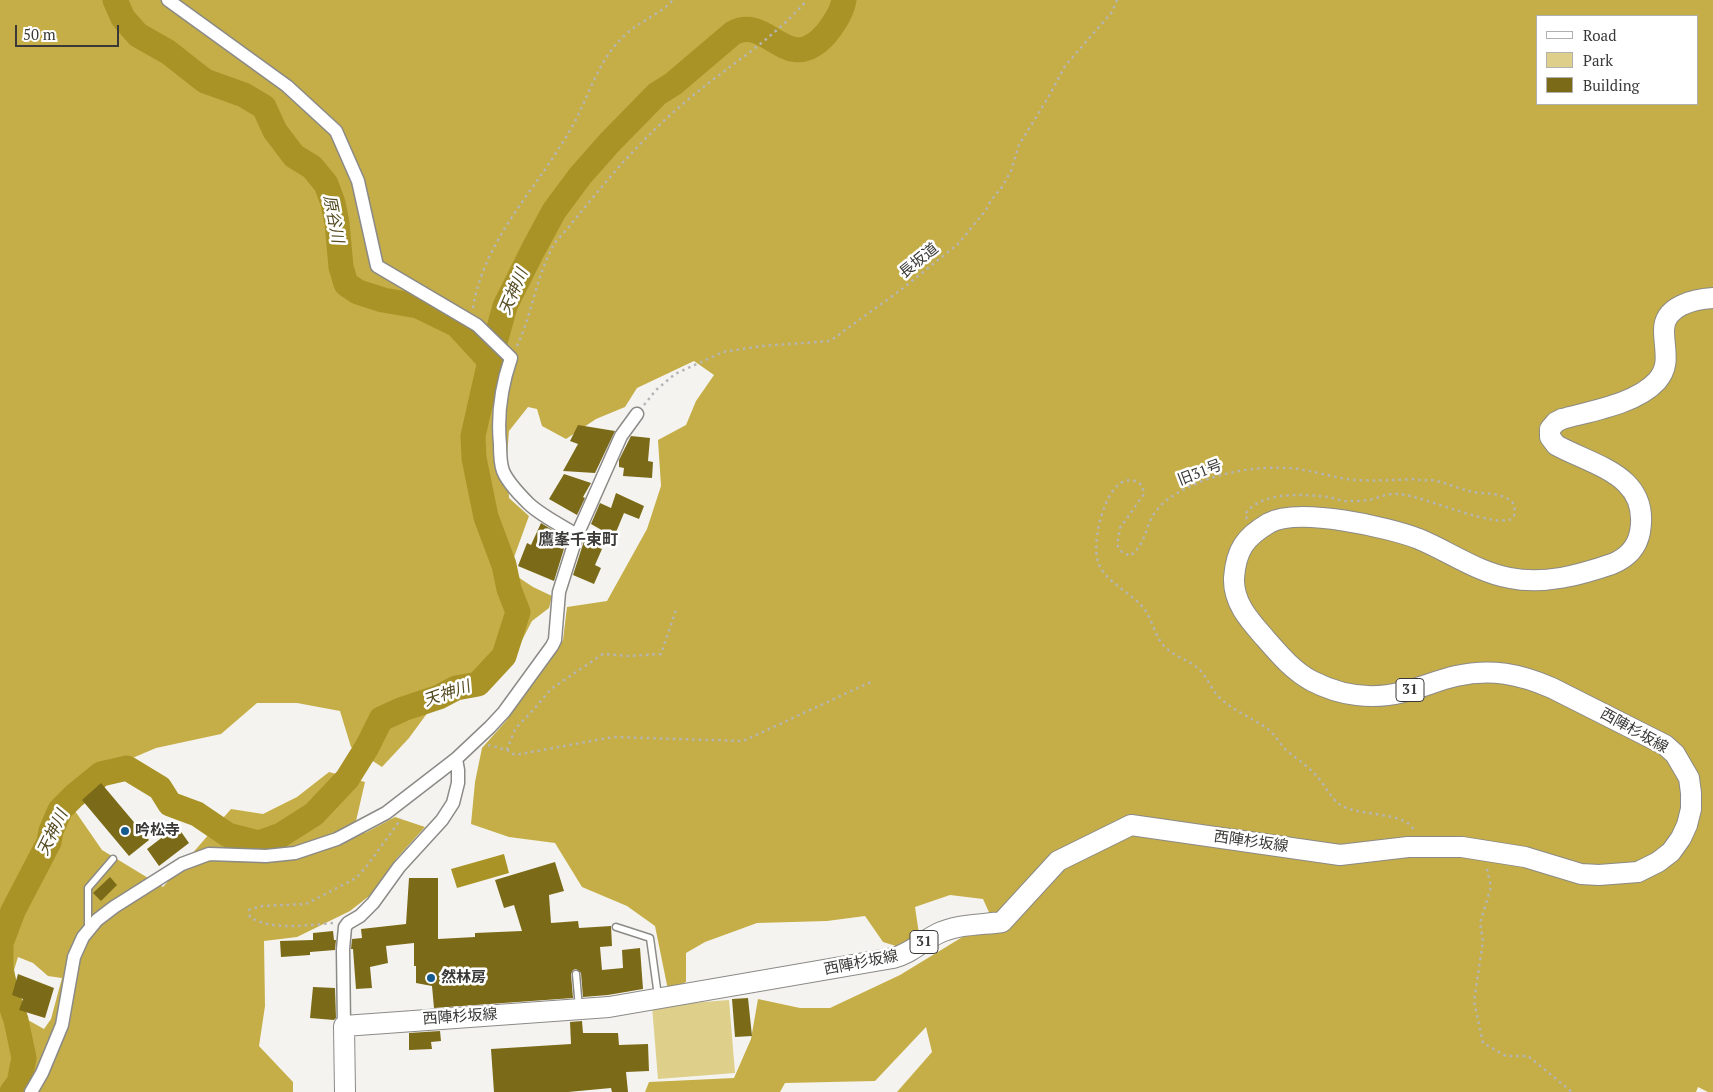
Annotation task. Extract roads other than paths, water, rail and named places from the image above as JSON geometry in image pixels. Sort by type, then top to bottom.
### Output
[{"type":"main road","name":"西陣杉坂線","points":[[344,1026],[609,1007],[904,956],[937,934],[955,928],[1002,922],[1058,861],[1131,825],[1340,854],[1408,847],[1462,847],[1525,857],[1581,874],[1599,875],[1638,872],[1649,868],[1665,858],[1681,838],[1691,809],[1689,778],[1675,754],[1665,745],[1543,684],[1514,674],[1456,676],[1381,697],[1358,696],[1335,691],[1311,681],[1288,663],[1249,620],[1239,603],[1234,581],[1236,563],[1240,547],[1259,529],[1275,520],[1293,517],[1333,520],[1386,528],[1422,540],[1493,574],[1522,580],[1555,579],[1595,569],[1620,560],[1634,548],[1639,537],[1641,513],[1635,492],[1612,472],[1556,445],[1550,437],[1550,429],[1552,425],[1562,419],[1622,402],[1651,386],[1663,373],[1666,364],[1664,329],[1669,316],[1695,299],[1713,298]]},
{"type":"main road","points":[[344,1026],[345,1092]]},
{"type":"street","points":[[168,0],[287,86],[336,130],[358,181],[377,266],[474,323],[511,358],[504,380],[498,426],[503,471],[530,505],[577,535]]},
{"type":"street","points":[[31,1092],[42,1073],[62,1025],[74,957],[83,937],[97,920],[114,907],[182,864],[209,854],[266,856],[295,853],[337,839],[386,813],[456,759],[504,712],[555,640],[559,592],[577,535],[621,436],[637,414]]},
{"type":"street","points":[[344,1026],[345,927],[373,903],[399,867],[442,820],[453,803],[458,783],[456,759]]},
{"type":"lane","points":[[88,931],[88,888],[113,859]]},
{"type":"lane","points":[[616,927],[650,938],[658,1000]]},
{"type":"lane","points":[[576,974],[579,1009]]},
{"type":"waterway","name":"原谷川","points":[[115,0],[123,18],[138,35],[168,52],[205,81],[244,95],[264,107],[275,131],[294,156],[312,167],[326,184],[333,203],[341,267],[346,284],[358,292],[383,300],[418,306],[457,325],[490,361]]},
{"type":"waterway","name":"天神川","points":[[12,1092],[19,1083],[24,1058],[16,1020],[6,992],[1,969],[1,943],[13,911],[49,842],[51,831],[60,810],[101,774],[127,768],[160,788],[170,804],[197,814],[228,835],[259,843],[281,835],[314,814],[347,779],[367,747],[381,719],[403,709],[439,697],[456,688],[478,684],[504,656],[518,612],[509,589],[504,565],[486,517],[474,458],[473,436],[505,306],[533,250],[554,211],[580,176],[657,94],[673,84],[733,33],[745,29],[757,31],[789,48],[800,50],[812,46],[832,26],[840,13],[844,0]]},
{"type":"place","name":"吟松寺","points":[[125,831]]},
{"type":"place","name":"然林房","points":[[431,978]]},
{"type":"district","name":"鷹峯千束町","points":[[578,540]]}]
